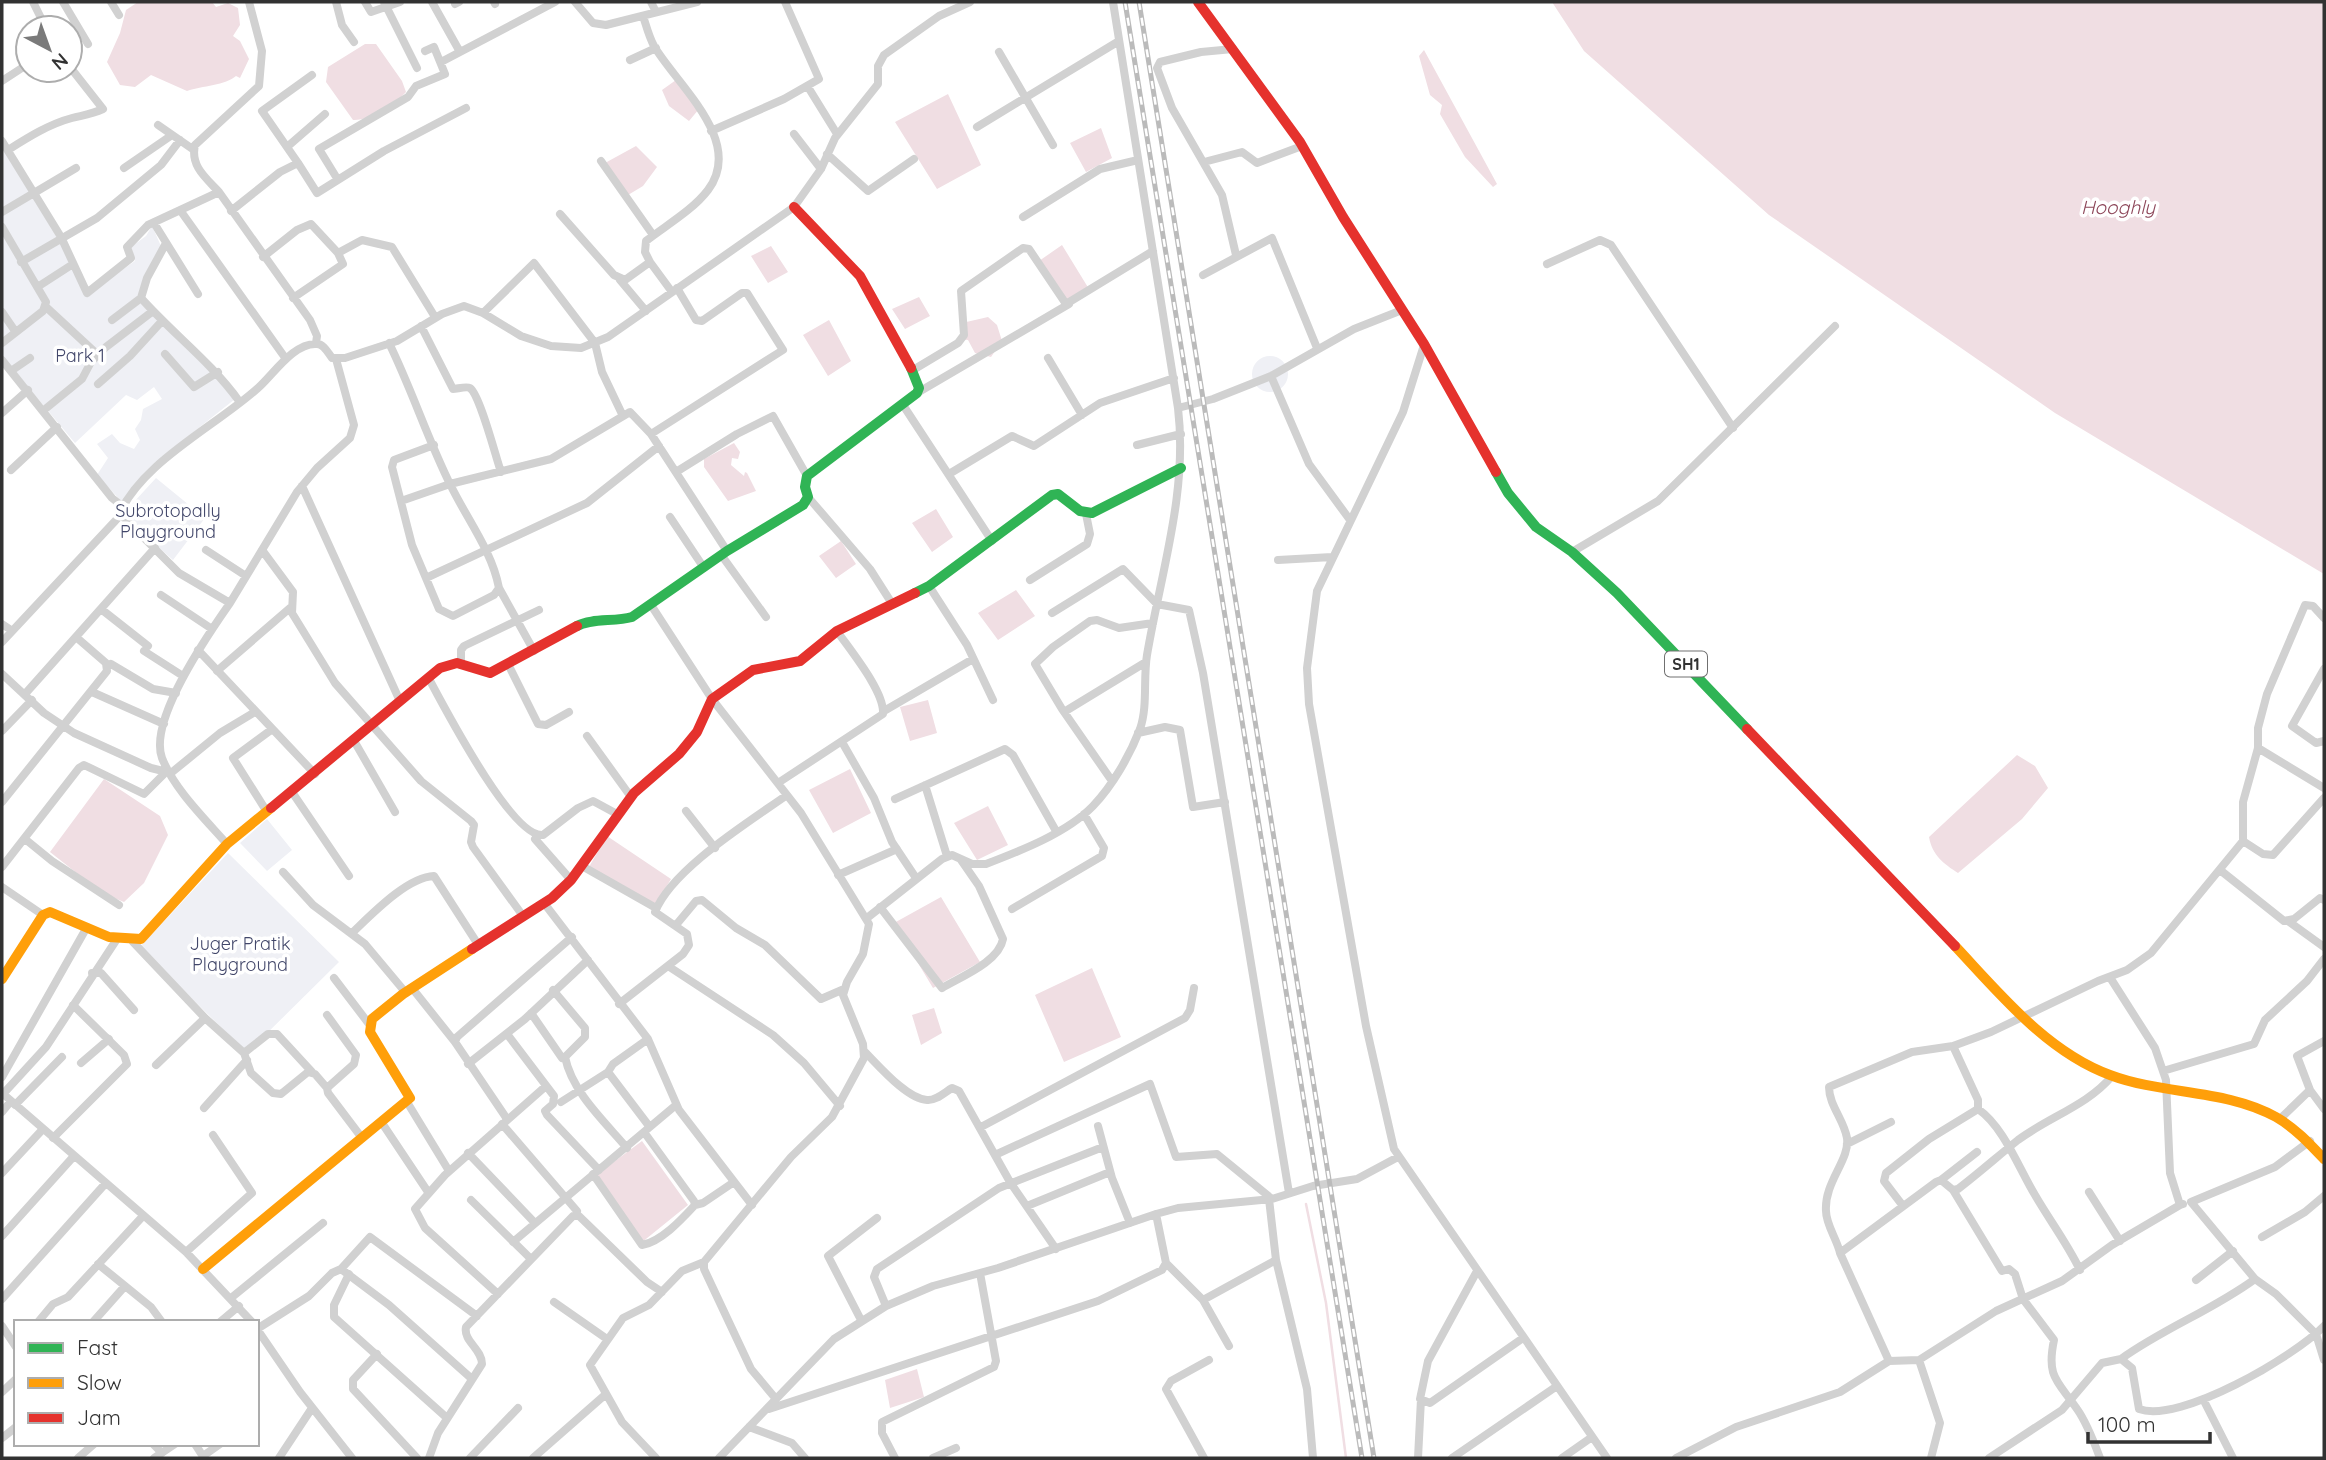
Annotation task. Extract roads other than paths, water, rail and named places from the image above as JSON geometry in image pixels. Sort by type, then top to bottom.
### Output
[{"type":"street","points":[[63,2],[88,44]]},
{"type":"street","points":[[111,2],[119,15]]},
{"type":"street","points":[[249,2],[262,51],[259,86],[195,145],[194,150],[198,169],[219,192],[314,328],[316,343]]},
{"type":"street","points":[[336,2],[342,25],[354,42]]},
{"type":"street","points":[[365,2],[371,12],[385,4],[400,2]]},
{"type":"street","points":[[432,2],[460,52]]},
{"type":"street","points":[[441,62],[555,2]]},
{"type":"street","points":[[575,2],[593,23],[606,25],[643,16],[672,5],[697,2]]},
{"type":"street","points":[[651,2],[656,12]]},
{"type":"street","points":[[711,131],[808,87],[818,79],[785,2]]},
{"type":"street","points":[[336,359],[389,343],[435,317],[464,306],[483,313],[540,344],[581,348],[595,343],[794,207],[821,169],[837,134],[878,84],[878,66],[884,55],[939,16],[970,2]]},
{"type":"street","points":[[866,918],[947,856],[960,857],[972,864],[986,864],[1056,831],[1084,814],[1112,781],[1138,733],[1143,717],[1146,662],[1180,489],[1181,434],[1113,2]]},
{"type":"street","name":"SH1","points":[[1198,2],[1302,146],[1424,344],[1508,493],[1536,527],[1572,551],[1639,615],[2024,1017],[2080,1060],[2112,1076],[2167,1090],[2238,1101],[2281,1118],[2309,1141],[2324,1159]]},
{"type":"street","points":[[385,4],[417,68]]},
{"type":"street","points":[[643,16],[656,48],[699,106],[711,131],[718,165],[709,189],[653,235],[644,246],[650,261],[696,320],[702,321],[742,293],[747,293],[783,350],[651,434]]},
{"type":"street","points":[[977,127],[1026,100],[1119,41]]},
{"type":"street","points":[[338,180],[319,149],[408,97],[416,86],[445,74],[434,47],[425,51]]},
{"type":"street","points":[[630,60],[656,48]]},
{"type":"street","points":[[1233,50],[1180,56],[1160,62],[1157,68],[1172,108],[1222,195],[1236,255]]},
{"type":"street","points":[[999,52],[1053,145]]},
{"type":"street","points":[[312,75],[262,111],[317,193],[384,151],[466,108]]},
{"type":"street","points":[[83,84],[103,109],[87,117],[72,118],[4,146],[61,237],[87,293],[131,258],[127,247],[131,240],[154,223],[219,192]]},
{"type":"street","points":[[808,87],[837,134]]},
{"type":"street","points":[[287,147],[324,114]]},
{"type":"street","points":[[158,125],[194,150]]},
{"type":"street","points":[[794,134],[821,169]]},
{"type":"street","points":[[124,168],[176,137]]},
{"type":"street","points":[[21,262],[97,218],[161,165],[176,137]]},
{"type":"street","points":[[1204,162],[1242,152],[1257,163],[1302,146]]},
{"type":"street","points":[[827,154],[868,191],[914,159]]},
{"type":"street","points":[[601,160],[653,235]]},
{"type":"street","points":[[1023,217],[1100,169],[1138,160]]},
{"type":"street","points":[[231,211],[280,172],[298,163]]},
{"type":"street","points":[[2,212],[76,168]]},
{"type":"street","points":[[794,207],[860,276],[913,370],[919,383],[917,393]]},
{"type":"street","points":[[180,210],[286,359]]},
{"type":"street","points":[[560,214],[646,310]]},
{"type":"street","points":[[154,223],[165,246],[198,294]]},
{"type":"street","points":[[263,257],[297,230],[312,224],[338,253],[342,264],[293,298]]},
{"type":"street","points":[[3,231],[39,286],[45,306],[97,355]]},
{"type":"street","points":[[1203,275],[1272,238],[1317,348]]},
{"type":"street","points":[[338,253],[362,240],[392,247],[435,317]]},
{"type":"street","points":[[1547,264],[1600,240],[1611,245],[1732,428]]},
{"type":"street","points":[[112,320],[141,298],[147,278],[165,246]]},
{"type":"street","points":[[913,370],[958,343],[964,335],[961,291],[1023,247],[1029,249],[1064,303],[1069,304]]},
{"type":"street","points":[[807,476],[917,393],[1069,304],[1139,257],[1153,251]]},
{"type":"street","points":[[620,280],[629,278],[650,261]]},
{"type":"street","points":[[483,313],[534,263],[595,343],[602,372],[622,414]]},
{"type":"street","points":[[39,286],[73,264]]},
{"type":"street","points":[[141,298],[218,372],[239,401]]},
{"type":"street","points":[[2,343],[45,306]]},
{"type":"street","points":[[1178,408],[1213,399],[1271,376],[1354,329],[1402,310]]},
{"type":"street","points":[[2,312],[15,331]]},
{"type":"street","points":[[44,410],[82,379],[97,355],[153,312]]},
{"type":"street","points":[[98,384],[130,356],[162,321]]},
{"type":"street","points":[[421,326],[453,388],[465,387],[472,391],[484,416],[501,472]]},
{"type":"street","points":[[1572,551],[1658,501],[1835,326]]},
{"type":"street","points":[[2,642],[117,519],[121,509],[158,466],[257,389],[286,359],[316,343],[322,345],[336,359],[353,429],[346,442],[317,468],[302,486],[198,650],[183,676],[164,724],[161,752],[168,773],[227,844]]},
{"type":"street","points":[[389,343],[450,484],[485,549],[499,588],[534,651]]},
{"type":"street","points":[[1424,344],[1403,412],[1317,591],[1307,668],[1309,704],[1366,1026],[1398,1157],[1607,1458]]},
{"type":"street","points":[[165,354],[194,387],[218,372]]},
{"type":"street","points":[[11,371],[30,358]]},
{"type":"street","points":[[1048,358],[1082,415]]},
{"type":"street","points":[[2,360],[155,548],[179,573],[230,603]]},
{"type":"street","points":[[1271,376],[1309,464],[1350,520]]},
{"type":"street","points":[[949,474],[1012,436],[1034,446],[1100,404],[1174,378]]},
{"type":"street","points":[[2,413],[27,390]]},
{"type":"street","points":[[903,405],[992,541]]},
{"type":"street","points":[[401,500],[450,484],[551,459],[622,414],[635,415],[676,472],[724,554],[766,617]]},
{"type":"street","points":[[676,472],[737,434],[773,416],[807,476],[805,487],[808,497],[870,569],[891,602]]},
{"type":"street","points":[[11,470],[57,427]]},
{"type":"street","points":[[1137,445],[1181,434]]},
{"type":"street","points":[[434,445],[392,462],[412,545],[439,610],[449,616],[466,611],[494,595],[499,588]]},
{"type":"street","points":[[426,578],[587,503],[659,446]]},
{"type":"street","points":[[1086,514],[1181,468]]},
{"type":"street","points":[[302,486],[399,699]]},
{"type":"street","points":[[369,1024],[409,990],[544,903],[571,880],[631,797],[691,740],[712,699],[761,666],[784,666],[800,661],[837,631],[891,602],[929,586],[1052,495],[1064,498],[1086,514],[1090,534],[1087,544],[1030,580]]},
{"type":"street","points":[[133,942],[148,933],[227,844],[315,774],[399,699],[447,664],[461,665],[482,673],[509,666],[585,622],[624,620],[652,605],[724,554],[803,505],[808,497]]},
{"type":"street","points":[[670,517],[704,568]]},
{"type":"street","points":[[2,731],[76,637],[155,548]]},
{"type":"street","points":[[206,550],[246,576]]},
{"type":"street","points":[[217,671],[290,607],[293,592],[262,550]]},
{"type":"street","points":[[1278,560],[1332,557]]},
{"type":"street","points":[[1052,613],[1123,569],[1157,604],[1189,610],[1225,802],[1289,1193]]},
{"type":"street","points":[[929,586],[973,659],[993,700]]},
{"type":"street","points":[[161,595],[212,629]]},
{"type":"street","points":[[652,605],[712,699],[787,795],[866,918],[870,931],[868,941],[844,989],[824,999],[765,945],[736,928],[702,900],[696,901],[676,925]]},
{"type":"street","points":[[1889,1361],[1840,1253],[1825,1212],[1832,1176],[1845,1156],[1847,1144],[1840,1118],[1829,1094],[1829,1087],[1833,1082],[1912,1052],[1953,1046],[2024,1017],[2098,981],[2111,979],[2151,953],[2243,841],[2243,802],[2258,748],[2258,728],[2267,694],[2300,612],[2308,605],[2324,618]]},
{"type":"street","points":[[290,607],[335,683],[421,781],[471,821],[474,825],[471,842],[473,847],[523,916]]},
{"type":"street","points":[[101,609],[146,649],[183,676]]},
{"type":"street","points":[[461,665],[460,650],[464,646],[539,610]]},
{"type":"street","points":[[1112,781],[1064,712],[1035,664],[1090,621],[1097,620],[1119,628],[1153,623]]},
{"type":"street","points":[[2,624],[11,630]]},
{"type":"street","points":[[837,631],[863,669],[884,711]]},
{"type":"street","points":[[2,802],[92,692],[107,666],[76,637]]},
{"type":"street","points":[[198,650],[315,774]]},
{"type":"street","points":[[778,783],[884,711],[973,659]]},
{"type":"street","points":[[1064,712],[1146,662]]},
{"type":"street","points":[[111,664],[153,689],[176,693]]},
{"type":"street","points":[[509,666],[538,724],[546,725],[569,712]]},
{"type":"street","points":[[2324,669],[2292,726],[2316,744],[2324,741]]},
{"type":"street","points":[[2,674],[62,726],[168,773]]},
{"type":"street","points":[[428,677],[477,765],[532,833],[542,835],[578,808],[593,801],[617,814]]},
{"type":"street","points":[[92,692],[164,724]]},
{"type":"street","points":[[2,867],[84,765],[138,794],[147,792],[220,733],[255,712]]},
{"type":"street","points":[[1138,733],[1165,727],[1180,730],[1193,807],[1225,802]]},
{"type":"street","points":[[267,812],[233,758],[271,730]]},
{"type":"street","points":[[587,736],[631,797]]},
{"type":"street","points":[[354,740],[395,812]]},
{"type":"street","points":[[842,742],[874,798],[897,849],[916,878]]},
{"type":"street","points":[[2258,748],[2324,788]]},
{"type":"street","points":[[895,799],[996,752],[1009,750],[1056,831]]},
{"type":"street","points":[[925,785],[947,856]]},
{"type":"street","points":[[292,792],[349,876]]},
{"type":"street","points":[[619,1004],[689,945],[687,934],[657,916],[656,908],[666,892],[679,876],[787,795]]},
{"type":"street","points":[[2243,841],[2263,854],[2273,855],[2324,798]]},
{"type":"street","points":[[686,811],[715,848]]},
{"type":"street","points":[[1012,909],[1102,856],[1104,848],[1084,814]]},
{"type":"street","points":[[25,839],[52,861],[119,905]]},
{"type":"street","points":[[535,839],[571,880]]},
{"type":"street","points":[[838,875],[897,849]]},
{"type":"street","points":[[880,907],[942,988],[980,964],[999,948],[1003,939],[974,876],[960,857]]},
{"type":"street","points":[[582,866],[656,908]]},
{"type":"street","points":[[2220,870],[2324,947]]},
{"type":"street","points":[[283,872],[313,905],[352,933],[409,990],[455,1042],[504,1122],[578,1211]]},
{"type":"street","points":[[352,933],[390,898],[426,876],[434,876],[479,946]]},
{"type":"street","points":[[2,887],[43,915]]},
{"type":"street","points":[[643,901],[666,892]]},
{"type":"street","points":[[2288,921],[2315,902],[2324,900]]},
{"type":"street","points":[[544,903],[648,1039],[676,1105],[752,1205]]},
{"type":"street","points":[[2,979],[43,915],[50,912],[117,939],[133,942],[245,1056],[251,1073],[277,1095],[305,1074],[312,1072]]},
{"type":"street","points":[[2,1077],[86,927]]},
{"type":"street","points":[[455,1042],[457,1037],[572,937]]},
{"type":"street","points":[[117,939],[92,973],[46,1047],[2,1094],[186,1252],[250,1320]]},
{"type":"street","points":[[2163,1071],[2253,1044],[2265,1020],[2307,981],[2324,959]]},
{"type":"street","points":[[468,1064],[507,1034],[588,960]]},
{"type":"street","points":[[667,966],[773,1035],[804,1063],[840,1106]]},
{"type":"street","points":[[92,973],[100,973],[134,1010]]},
{"type":"street","points":[[203,1269],[407,1102],[409,1092],[370,1032],[369,1024],[334,978]]},
{"type":"street","points":[[2111,979],[2155,1048],[2163,1071],[2167,1090],[2170,1173],[2180,1205]]},
{"type":"street","points":[[844,989],[865,1052],[891,1079],[924,1100],[956,1088],[981,1127],[1010,1182],[1056,1248]]},
{"type":"street","points":[[981,1127],[1185,1018],[1190,1010],[1194,989]]},
{"type":"street","points":[[553,990],[585,1028],[585,1037],[565,1057],[581,1092],[627,1148]]},
{"type":"street","points":[[53,1138],[127,1064],[124,1055],[73,1005]]},
{"type":"street","points":[[531,1013],[562,1058]]},
{"type":"street","points":[[327,1015],[356,1055],[354,1064],[327,1088]]},
{"type":"street","points":[[156,1065],[205,1018]]},
{"type":"street","points":[[204,1108],[245,1056],[268,1034],[276,1034],[327,1088],[337,1108],[362,1138]]},
{"type":"street","points":[[507,1034],[555,1100],[545,1111],[547,1115],[596,1172],[642,1245],[651,1243],[695,1205],[734,1182]]},
{"type":"street","points":[[81,1063],[109,1039]]},
{"type":"street","points":[[561,1102],[581,1092],[608,1072],[613,1064],[648,1039]]},
{"type":"street","points":[[2324,1041],[2297,1056],[2310,1090],[2324,1109]]},
{"type":"street","points":[[1953,1046],[1978,1100],[1978,1109]]},
{"type":"street","points":[[656,1458],[622,1422],[590,1365],[628,1313],[649,1305],[682,1271],[704,1262],[840,1106],[865,1052]]},
{"type":"street","points":[[2,1112],[62,1057]]},
{"type":"street","points":[[608,1072],[695,1205]]},
{"type":"street","points":[[1953,1190],[2010,1147],[2074,1104],[2097,1093],[2112,1076]]},
{"type":"street","points":[[995,1154],[1150,1084],[1176,1157],[1217,1154],[1270,1199],[1276,1260],[1307,1389],[1313,1458]]},
{"type":"street","points":[[498,1294],[418,1220],[415,1209],[428,1192],[468,1153],[546,1086]]},
{"type":"street","points":[[2281,1118],[2310,1090]]},
{"type":"street","points":[[407,1102],[449,1171]]},
{"type":"street","points":[[513,1242],[676,1105]]},
{"type":"street","points":[[1978,1109],[1987,1115],[2010,1147],[2034,1192],[2064,1237],[2080,1270]]},
{"type":"street","points":[[1903,1206],[1884,1181],[1886,1173],[1929,1139],[1978,1109]]},
{"type":"street","points":[[1847,1144],[1891,1122]]},
{"type":"street","points":[[382,1123],[428,1192]]},
{"type":"street","points":[[1098,1126],[1110,1172],[1130,1223]]},
{"type":"street","points":[[2,1173],[43,1129]]},
{"type":"street","points":[[186,1252],[252,1193],[213,1135]]},
{"type":"street","points":[[1676,1458],[1736,1427],[1831,1396],[1889,1361],[1919,1360],[1941,1343],[2080,1270],[2120,1241],[2180,1205],[2275,1167],[2309,1141]]},
{"type":"street","points":[[886,1306],[874,1277],[877,1269],[958,1213],[1010,1182],[1103,1147]]},
{"type":"street","points":[[1840,1253],[1977,1152]]},
{"type":"street","points":[[468,1153],[534,1222]]},
{"type":"street","points":[[2,1236],[74,1156]]},
{"type":"street","points":[[719,1458],[834,1339],[886,1306],[933,1286],[1156,1214],[1178,1208],[1270,1199],[1357,1178],[1398,1157]]},
{"type":"street","points":[[1027,1206],[1110,1172]]},
{"type":"street","points":[[1941,1180],[1953,1190],[2000,1268],[2015,1274],[2024,1298],[2054,1340],[2050,1357],[2056,1383],[2080,1414],[2101,1458]]},
{"type":"street","points":[[2,1299],[105,1184]]},
{"type":"street","points":[[2089,1192],[2120,1241]]},
{"type":"street","points":[[2262,1237],[2324,1196]]},
{"type":"street","points":[[471,1200],[531,1259]]},
{"type":"street","points":[[2191,1202],[2255,1279],[2276,1294],[2316,1334],[2324,1360]]},
{"type":"street","points":[[1156,1214],[1166,1263],[1203,1300],[1229,1346]]},
{"type":"street","points":[[39,1320],[53,1304],[68,1297],[143,1216]]},
{"type":"street","points":[[429,1458],[447,1418],[482,1359],[464,1330],[569,1219],[579,1216],[647,1282],[662,1292]]},
{"type":"street","points":[[861,1320],[828,1256],[877,1218]]},
{"type":"street","points":[[231,1298],[323,1223]]},
{"type":"street","points":[[259,1328],[309,1296],[332,1273],[341,1269],[370,1237],[377,1239],[477,1316]]},
{"type":"street","points":[[2196,1280],[2233,1251]]},
{"type":"street","points":[[1203,1300],[1276,1260]]},
{"type":"street","points":[[704,1262],[704,1269],[751,1369],[776,1399]]},
{"type":"street","points":[[765,1410],[1098,1301],[1162,1270],[1166,1263]]},
{"type":"street","points":[[98,1264],[151,1307],[161,1320]]},
{"type":"street","points":[[341,1269],[472,1378]]},
{"type":"street","points":[[1418,1458],[1421,1399],[1428,1361],[1477,1271]]},
{"type":"street","points":[[895,1458],[882,1433],[883,1422],[991,1370],[996,1362],[980,1273]]},
{"type":"street","points":[[349,1274],[331,1312],[447,1418]]},
{"type":"street","points":[[1989,1458],[2070,1401],[2102,1363],[2121,1359],[2150,1339],[2229,1298],[2255,1279]]},
{"type":"street","points":[[95,1320],[125,1286]]},
{"type":"street","points":[[554,1302],[607,1339]]},
{"type":"street","points":[[222,1320],[239,1306]]},
{"type":"street","points":[[2,1326],[14,1343]]},
{"type":"street","points":[[2121,1359],[2132,1368],[2140,1409],[2152,1414],[2173,1411],[2249,1377],[2316,1334],[2324,1326]]},
{"type":"street","points":[[259,1332],[312,1408],[352,1458]]},
{"type":"street","points":[[1421,1399],[1430,1403],[1523,1338]]},
{"type":"street","points":[[377,1354],[353,1380],[353,1389],[417,1458]]},
{"type":"street","points":[[1204,1458],[1166,1389],[1171,1381],[1209,1360]]},
{"type":"street","points":[[1919,1360],[1940,1423],[1940,1430],[1931,1448],[1931,1458]]},
{"type":"street","points":[[1452,1458],[1557,1386]]},
{"type":"street","points":[[787,1388],[797,1400]]},
{"type":"street","points":[[533,1458],[606,1394]]},
{"type":"street","points":[[2203,1399],[2233,1458]]},
{"type":"street","points":[[279,1458],[312,1408]]},
{"type":"street","points":[[470,1458],[518,1408]]},
{"type":"street","points":[[750,1427],[792,1443],[805,1458]]},
{"type":"street","points":[[1562,1458],[1592,1437]]},
{"type":"street","points":[[78,1458],[92,1446]]},
{"type":"street","points":[[158,1456],[173,1446]]},
{"type":"street","points":[[933,1458],[956,1448]]},
{"type":"street","points":[[2006,1448],[2009,1458]]},
{"type":"water","points":[[138,2],[212,2],[216,7],[228,3],[238,8],[240,25],[233,36],[240,41],[249,59],[240,78],[236,76],[187,91],[151,75],[135,87],[120,85],[107,62],[120,33],[126,10]]},
{"type":"water","name":"Hooghly","points":[[1552,2],[2324,2],[2324,574],[2055,413],[1769,215],[1584,51]]},
{"type":"water","points":[[365,44],[376,44],[402,81],[406,92],[382,111],[367,118],[353,120],[326,82],[328,67]]},
{"type":"water","points":[[1424,50],[1497,184],[1493,187],[1465,157],[1440,114],[1442,105],[1430,95],[1419,56]]},
{"type":"water","points":[[676,80],[699,109],[689,121],[669,106],[662,90]]},
{"type":"water","points":[[948,94],[981,165],[937,189],[895,122]]},
{"type":"water","points":[[1101,128],[1112,158],[1086,172],[1070,143]]},
{"type":"water","points":[[636,146],[657,167],[643,186],[628,195],[605,163]]},
{"type":"water","points":[[1062,245],[1089,289],[1067,302],[1039,261]]},
{"type":"water","points":[[771,246],[788,272],[768,283],[751,256]]},
{"type":"water","points":[[919,297],[930,316],[905,329],[892,309]]},
{"type":"water","points":[[988,317],[997,325],[1002,341],[991,357],[975,353],[968,340],[960,339],[962,323]]},
{"type":"water","points":[[829,320],[851,361],[828,376],[803,335]]},
{"type":"water","points":[[734,443],[740,452],[738,459],[732,458],[731,465],[744,476],[745,472],[747,473],[756,491],[728,501],[704,467],[704,459]]},
{"type":"water","points":[[936,509],[953,537],[932,552],[912,523]]},
{"type":"water","points":[[841,541],[856,564],[836,578],[819,556]]},
{"type":"water","points":[[1016,590],[1035,616],[998,640],[978,613]]},
{"type":"water","points":[[928,700],[937,733],[910,741],[900,707]]},
{"type":"water","points":[[2017,755],[2035,766],[2048,788],[2022,819],[1958,873],[1939,858],[1929,837]]},
{"type":"water","points":[[850,769],[871,813],[833,833],[809,790]]},
{"type":"water","points":[[104,779],[160,816],[168,835],[144,883],[124,902],[102,893],[50,852]]},
{"type":"water","points":[[988,806],[1008,845],[977,860],[954,823]]},
{"type":"water","points":[[607,836],[671,879],[654,907],[586,872]]},
{"type":"water","points":[[941,897],[980,962],[933,988],[894,923]]},
{"type":"water","points":[[1092,968],[1121,1037],[1064,1062],[1035,995]]},
{"type":"water","points":[[934,1008],[942,1033],[921,1045],[912,1015]]},
{"type":"water","points":[[642,1141],[688,1205],[641,1243],[595,1176]]},
{"type":"water","points":[[917,1369],[924,1397],[890,1408],[885,1380]]},
{"type":"waterway","points":[[1306,1204],[1326,1303],[1346,1458]]},
{"type":"railway","points":[[1125,2],[1362,1458]]},
{"type":"railway","points":[[1139,2],[1374,1458]]},
{"type":"park label","name":"Park 1","points":[[80,356]]},
{"type":"park label","name":"Subrotopally Playground","points":[[168,521]]},
{"type":"park label","name":"Juger Pratik Playground","points":[[240,954]]}]
